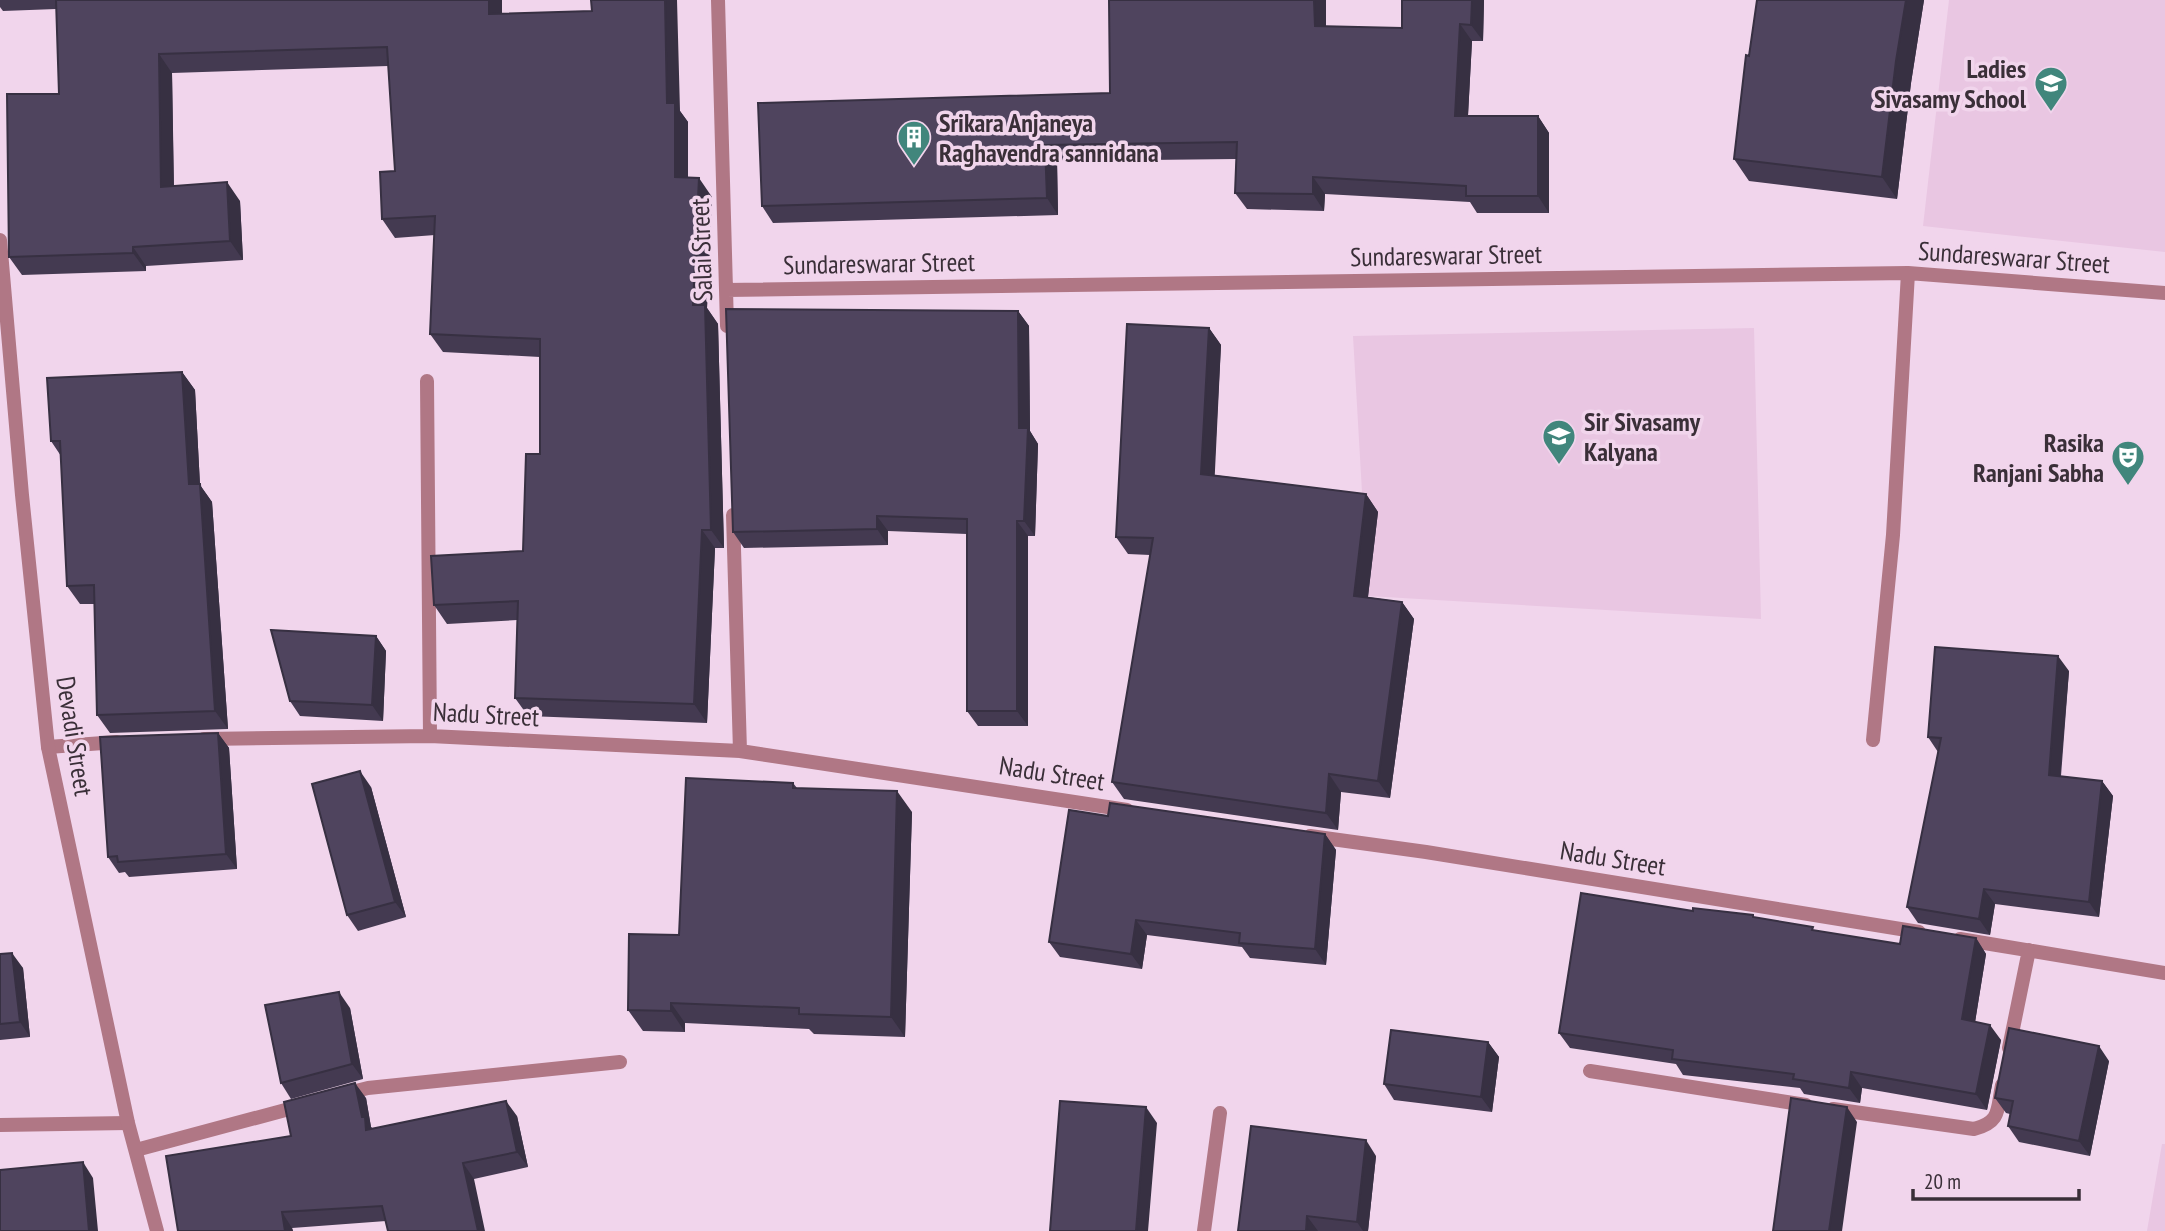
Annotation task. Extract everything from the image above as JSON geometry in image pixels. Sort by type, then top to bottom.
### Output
[{"type":"street","name":"Salai Street","points":[[718,0],[728,346]]},
{"type":"street","name":"Devadi Street","points":[[0,240],[22,495],[48,747],[128,1124],[158,1231]]},
{"type":"street","name":"Sundareswarar Street","points":[[726,290],[1908,273],[2165,293]]},
{"type":"street","points":[[1873,740],[1893,535],[1908,273]]},
{"type":"street","points":[[427,382],[430,736]]},
{"type":"street","points":[[733,499],[740,751]]},
{"type":"street","name":"Nadu Street","points":[[188,739],[430,736],[740,751],[1139,811]]},
{"type":"street","points":[[48,747],[136,741]]},
{"type":"street","name":"Nadu Street","points":[[1290,834],[1426,852],[2165,973]]},
{"type":"street","points":[[1590,1071],[1953,1127],[1974,1129],[1989,1125],[1995,1117],[2029,950]]},
{"type":"street","points":[[136,1150],[368,1088],[620,1062]]},
{"type":"street","points":[[1204,1231],[1220,1113]]},
{"type":"street","points":[[0,1125],[128,1124]]},
{"type":"shaded area","name":"Ladies Sivasamy School","points":[[1949,0],[2165,0],[2165,252],[1923,226]]},
{"type":"shaded area","name":"Sir Sivasamy Kalyana","points":[[1754,328],[1761,619],[1368,596],[1353,336]]},
{"type":"shaded area","points":[[2162,1144],[2165,1144],[2165,1231],[2147,1231]]},
{"type":"building","points":[[56,0],[489,0],[489,14],[592,11],[591,0],[665,0],[667,103],[675,103],[675,177],[699,178],[693,305],[705,305],[711,530],[702,530],[694,704],[515,698],[518,601],[434,605],[431,556],[523,551],[526,454],[540,454],[540,339],[430,334],[435,216],[382,219],[380,172],[395,171],[387,47],[159,54],[161,187],[227,182],[230,241],[133,247],[133,253],[9,257],[7,94],[59,94]]},
{"type":"building","points":[[1109,0],[1314,0],[1315,26],[1402,28],[1402,0],[1472,0],[1471,25],[1460,24],[1455,116],[1538,116],[1538,196],[1466,196],[1466,186],[1313,177],[1313,194],[1235,193],[1237,142],[1045,145],[1047,198],[762,206],[758,103],[1110,93]]},
{"type":"building","points":[[1757,0],[1906,0],[1882,177],[1734,159],[1746,55],[1749,56]]},
{"type":"building","points":[[726,309],[1018,311],[1019,428],[1028,428],[1024,521],[1017,521],[1017,711],[967,711],[967,519],[877,516],[877,529],[733,532]]},
{"type":"building","points":[[1127,324],[1209,328],[1201,474],[1366,494],[1354,596],[1402,602],[1378,781],[1329,774],[1326,813],[1112,782],[1153,538],[1116,537]]},
{"type":"building","points":[[182,372],[189,484],[200,484],[215,711],[97,715],[94,585],[67,586],[60,441],[51,441],[47,378]]},
{"type":"building","points":[[271,630],[376,636],[372,705],[290,701]]},
{"type":"building","points":[[1935,647],[2058,656],[2049,775],[2102,781],[2089,902],[1984,889],[1979,919],[1907,907],[1941,738],[1928,737]]},
{"type":"building","points":[[218,733],[226,854],[118,862],[117,856],[108,857],[100,737]]},
{"type":"building","points":[[360,771],[395,902],[347,915],[312,784]]},
{"type":"building","points":[[686,778],[793,783],[793,788],[897,791],[891,1017],[799,1014],[799,1008],[671,1003],[671,1011],[628,1010],[629,934],[679,935]]},
{"type":"building","points":[[1110,803],[1325,834],[1315,949],[1239,943],[1240,933],[1136,920],[1131,954],[1049,942],[1069,810],[1108,816]]},
{"type":"building","points":[[1581,893],[1693,911],[1693,908],[1753,915],[1813,927],[1812,930],[1900,944],[1903,926],[1976,938],[1962,1019],[1990,1025],[1976,1094],[1851,1072],[1849,1088],[1793,1079],[1794,1074],[1672,1059],[1673,1050],[1559,1033]]},
{"type":"building","points":[[12,953],[20,1022],[0,1024],[0,954]]},
{"type":"building","points":[[339,992],[352,1064],[281,1083],[265,1005]]},
{"type":"building","points":[[2009,1028],[2099,1046],[2079,1141],[2008,1126],[2013,1101],[1995,1098]]},
{"type":"building","points":[[1391,1030],[1488,1042],[1481,1097],[1384,1084]]},
{"type":"building","points":[[355,1083],[366,1130],[506,1101],[517,1152],[463,1163],[478,1231],[388,1231],[382,1206],[282,1212],[285,1231],[178,1231],[166,1156],[291,1136],[284,1102]]},
{"type":"building","points":[[1791,1098],[1847,1107],[1829,1231],[1773,1231]]},
{"type":"building","points":[[1060,1101],[1146,1107],[1136,1231],[1050,1231]]},
{"type":"building","points":[[1251,1126],[1366,1140],[1357,1222],[1307,1216],[1306,1231],[1238,1231]]},
{"type":"building","points":[[83,1162],[89,1231],[0,1231],[0,1170]]},
{"type":"place","name":"Ladies Sivasamy School","points":[[2051,113]]},
{"type":"place","name":"Srikara Anjaneya Raghavendra sannidana","points":[[914,167]]},
{"type":"place","name":"Sir Sivasamy Kalyana","points":[[1559,466]]},
{"type":"place","name":"Rasika Ranjani Sabha","points":[[2128,487]]}]
